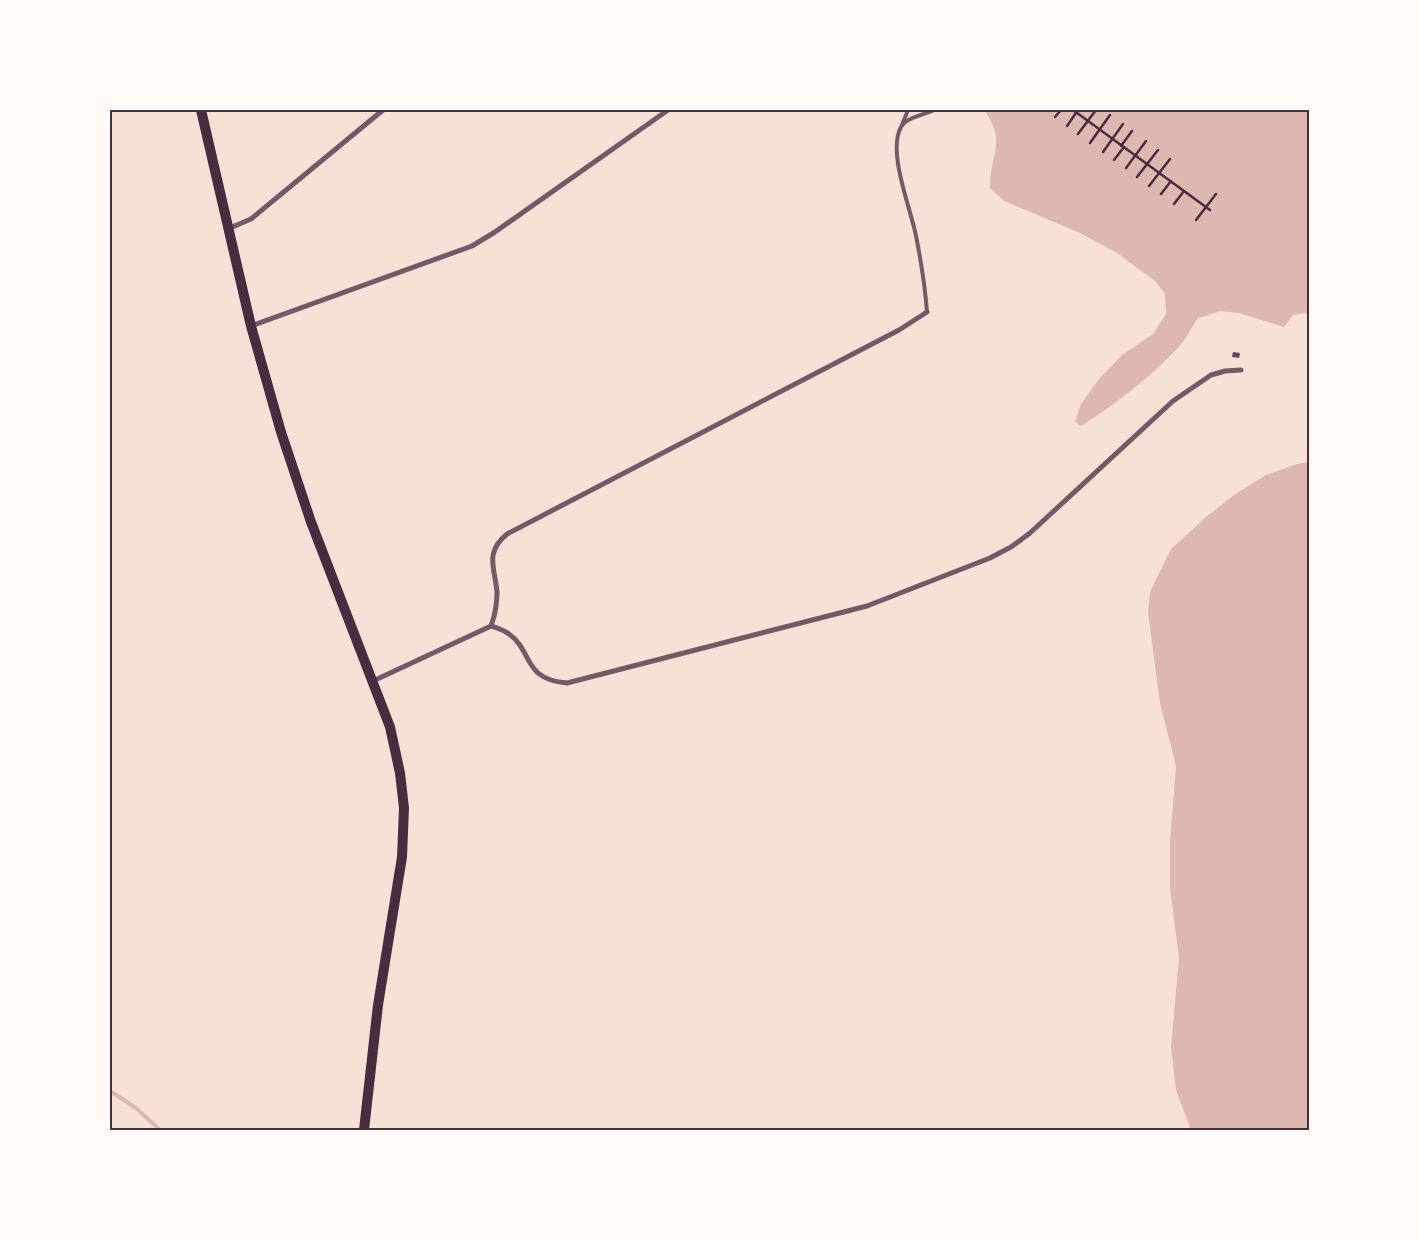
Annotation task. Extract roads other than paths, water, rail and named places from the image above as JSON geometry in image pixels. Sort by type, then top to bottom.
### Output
[{"type":"main road","points":[[201,110],[230,228],[251,326],[294,475],[390,727],[397,757],[405,827],[402,857],[378,1005],[364,1130]]},
{"type":"street","points":[[230,228],[250,219],[383,110]]},
{"type":"street","points":[[251,326],[472,246],[516,218],[668,110]]},
{"type":"street","points":[[373,681],[490,626],[497,605],[492,555],[498,543],[507,534],[899,330],[927,312]]},
{"type":"street","points":[[490,626],[510,634],[530,664],[544,677],[567,683],[867,606],[976,564],[1019,542],[1136,433],[1179,396],[1211,375],[1219,372],[1241,370]]},
{"type":"lane","points":[[908,110],[897,145],[898,162],[916,236],[927,312]]},
{"type":"lane","points":[[901,128],[907,121],[934,110]]},
{"type":"waterway","points":[[110,1091],[136,1108],[160,1130]]}]
